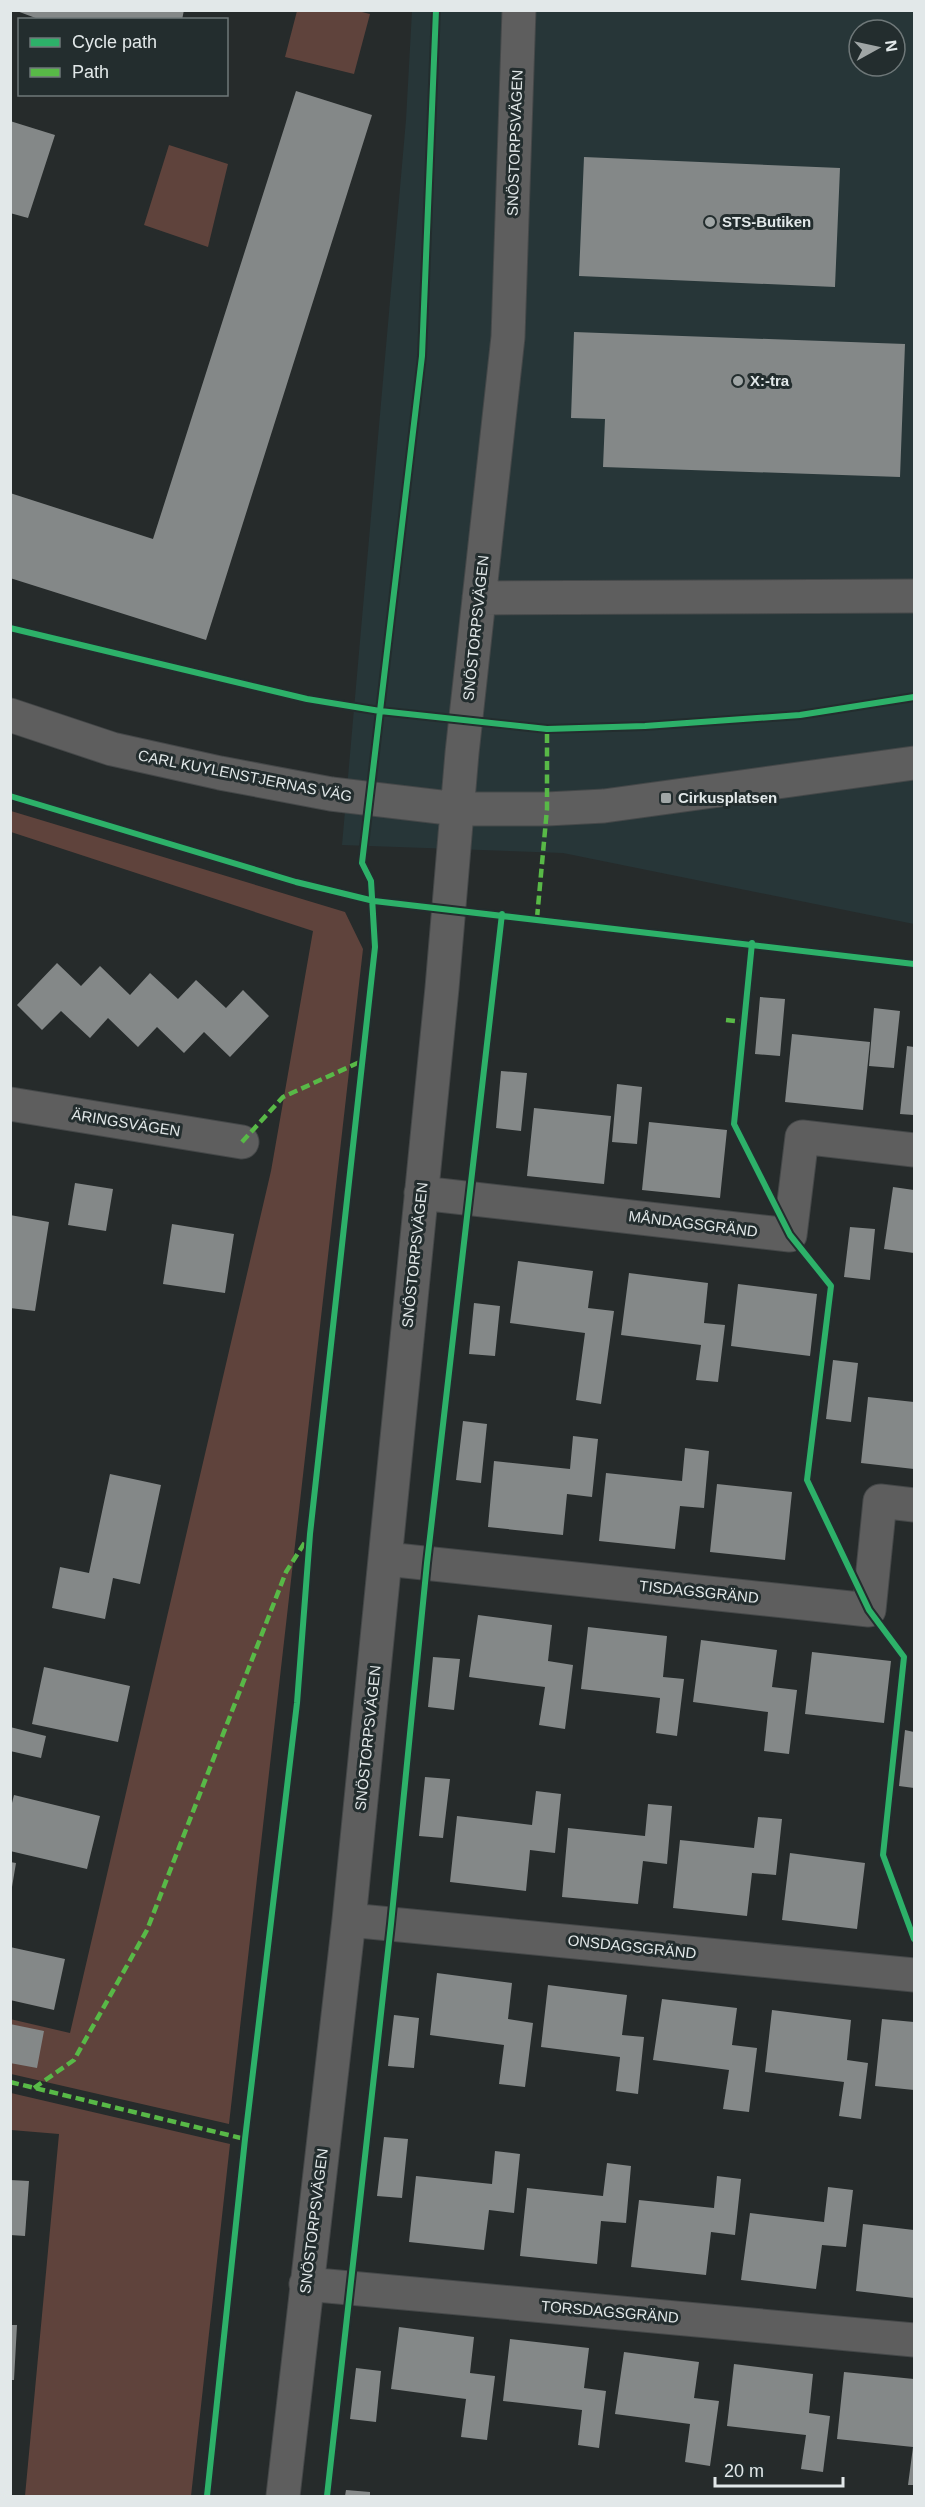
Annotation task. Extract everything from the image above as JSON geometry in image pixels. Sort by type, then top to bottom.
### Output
[{"type":"street","name":"SNÖSTORPSVÄGEN","points":[[283,2496],[350,1920],[457,809],[508,338],[519,10]]},
{"type":"street","points":[[479,598],[915,596]]},
{"type":"street","name":"CARL KUYLENSTJERNAS VÄG","points":[[10,715],[112,749],[220,773],[331,794],[457,809],[547,809],[604,806],[915,763]]},
{"type":"street","name":"ÄRINGSVÄGEN","points":[[10,1104],[242,1142]]},
{"type":"street","name":"MÅNDAGSGRÄND","points":[[421,1193],[790,1235],[802,1137],[915,1150]]},
{"type":"street","name":"TISDAGSGRÄND","points":[[386,1559],[869,1610],[880,1501],[915,1504]]},
{"type":"street","name":"ONSDAGSGRÄND","points":[[350,1920],[915,1975]]},
{"type":"street","name":"TORSDAGSGRÄND","points":[[306,2284],[915,2340]]},
{"type":"shaded area","points":[[297,11],[358,11],[370,14],[354,74],[285,57]]},
{"type":"shaded area","points":[[412,11],[914,11],[914,924],[563,853],[342,845],[406,120]]},
{"type":"shaded area","points":[[169,145],[228,164],[208,247],[144,225]]},
{"type":"shaded area","points":[[11,811],[345,912],[363,949],[229,2124],[11,2074],[10,2019],[70,2033],[271,1171],[313,931],[11,832]]},
{"type":"shaded area","points":[[11,2093],[230,2144],[191,2496],[25,2496],[59,2134],[11,2130]]},
{"type":"building","points":[[14,10],[184,10],[182,18],[36,18]]},
{"type":"building","points":[[296,91],[372,115],[206,640],[10,578],[10,493],[153,539]]},
{"type":"building","points":[[10,121],[55,135],[28,218],[10,213]]},
{"type":"building","name":"STS-Butiken","points":[[584,157],[840,168],[835,287],[579,276]]},
{"type":"building","name":"X:-tra","points":[[574,332],[905,344],[900,477],[603,467],[605,419],[571,418]]},
{"type":"building","points":[[57,963],[81,986],[100,966],[130,995],[150,973],[178,999],[196,980],[226,1008],[243,990],[269,1016],[230,1057],[204,1032],[184,1053],[157,1027],[138,1047],[108,1018],[90,1038],[61,1011],[42,1030],[17,1005]]},
{"type":"building","points":[[760,997],[785,999],[780,1056],[755,1054]]},
{"type":"building","points":[[874,1008],[900,1011],[894,1068],[869,1066]]},
{"type":"building","points":[[792,1034],[870,1042],[863,1110],[785,1102]]},
{"type":"building","points":[[907,1046],[914,1047],[914,1115],[900,1114]]},
{"type":"building","points":[[501,1071],[527,1073],[521,1131],[496,1128]]},
{"type":"building","points":[[617,1084],[642,1087],[637,1144],[612,1142]]},
{"type":"building","points":[[534,1108],[611,1116],[604,1184],[527,1176]]},
{"type":"building","points":[[649,1122],[727,1130],[720,1198],[642,1190]]},
{"type":"building","points":[[75,1183],[113,1189],[106,1231],[68,1225]]},
{"type":"building","points":[[893,1187],[914,1190],[914,1253],[884,1249]]},
{"type":"building","points":[[10,1215],[49,1222],[35,1311],[10,1308]]},
{"type":"building","points":[[172,1224],[234,1234],[225,1293],[163,1284]]},
{"type":"building","points":[[850,1227],[875,1229],[870,1280],[844,1277]]},
{"type":"building","points":[[518,1261],[593,1271],[588,1308],[614,1311],[601,1404],[576,1400],[585,1333],[510,1323]]},
{"type":"building","points":[[629,1273],[708,1283],[704,1323],[725,1325],[718,1382],[696,1380],[701,1345],[621,1335]]},
{"type":"building","points":[[738,1284],[817,1294],[810,1356],[731,1346]]},
{"type":"building","points":[[474,1303],[500,1306],[495,1356],[469,1354]]},
{"type":"building","points":[[833,1360],[858,1363],[851,1422],[826,1419]]},
{"type":"building","points":[[868,1397],[914,1402],[914,1469],[861,1463]]},
{"type":"building","points":[[463,1421],[487,1424],[481,1483],[456,1480]]},
{"type":"building","points":[[573,1436],[598,1439],[592,1497],[567,1494],[563,1535],[488,1527],[494,1461],[570,1469]]},
{"type":"building","points":[[685,1448],[709,1451],[704,1508],[680,1506],[675,1549],[599,1541],[606,1473],[682,1481]]},
{"type":"building","points":[[110,1474],[161,1485],[140,1584],[113,1578],[105,1619],[52,1608],[60,1567],[89,1573]]},
{"type":"building","points":[[717,1484],[792,1492],[785,1560],[710,1552]]},
{"type":"building","points":[[478,1615],[552,1625],[548,1661],[573,1665],[565,1729],[539,1725],[545,1687],[469,1677]]},
{"type":"building","points":[[588,1627],[667,1636],[663,1677],[684,1679],[677,1736],[656,1733],[660,1698],[581,1689]]},
{"type":"building","points":[[701,1640],[777,1650],[772,1687],[797,1690],[789,1754],[764,1751],[768,1712],[693,1702]]},
{"type":"building","points":[[812,1652],[891,1661],[884,1723],[805,1714]]},
{"type":"building","points":[[433,1657],[460,1659],[454,1710],[428,1707]]},
{"type":"building","points":[[44,1667],[130,1686],[118,1742],[32,1724]]},
{"type":"building","points":[[10,1727],[46,1736],[41,1758],[10,1751]]},
{"type":"building","points":[[905,1730],[914,1732],[914,1788],[899,1786]]},
{"type":"building","points":[[425,1777],[450,1779],[443,1838],[419,1836]]},
{"type":"building","points":[[536,1791],[561,1794],[555,1853],[530,1850],[526,1891],[450,1882],[457,1816],[532,1825]]},
{"type":"building","points":[[14,1795],[100,1816],[87,1869],[10,1851],[10,1811]]},
{"type":"building","points":[[648,1804],[672,1806],[667,1864],[643,1861],[638,1904],[562,1897],[568,1828],[645,1836]]},
{"type":"building","points":[[758,1817],[782,1819],[776,1875],[752,1873],[747,1916],[673,1908],[680,1840],[754,1848]]},
{"type":"building","points":[[790,1853],[865,1863],[857,1929],[782,1920]]},
{"type":"building","points":[[10,1862],[16,1863],[12,1887],[10,1887]]},
{"type":"building","points":[[10,1947],[65,1959],[54,2010],[10,2000]]},
{"type":"building","points":[[437,1973],[512,1983],[508,2019],[533,2023],[525,2087],[499,2084],[504,2045],[430,2035]]},
{"type":"building","points":[[548,1985],[627,1995],[622,2035],[644,2037],[638,2094],[616,2091],[620,2057],[541,2047]]},
{"type":"building","points":[[662,1999],[737,2008],[732,2045],[757,2048],[749,2112],[723,2109],[729,2070],[653,2060]]},
{"type":"building","points":[[772,2010],[851,2020],[847,2060],[868,2063],[861,2119],[839,2116],[844,2082],[765,2072]]},
{"type":"building","points":[[394,2015],[419,2018],[414,2068],[388,2066]]},
{"type":"building","points":[[882,2019],[914,2022],[914,2090],[875,2086]]},
{"type":"building","points":[[10,2024],[44,2031],[37,2068],[10,2063]]},
{"type":"building","points":[[384,2137],[408,2139],[402,2198],[377,2196]]},
{"type":"building","points":[[495,2151],[520,2154],[514,2213],[489,2210],[484,2250],[409,2242],[416,2176],[492,2184]]},
{"type":"building","points":[[607,2163],[631,2166],[626,2223],[601,2221],[597,2264],[520,2256],[527,2188],[603,2196]]},
{"type":"building","points":[[717,2176],[741,2179],[735,2235],[711,2232],[706,2275],[631,2267],[639,2200],[714,2208]]},
{"type":"building","points":[[10,2180],[29,2181],[25,2236],[10,2235]]},
{"type":"building","points":[[828,2187],[853,2190],[846,2247],[822,2245],[816,2289],[741,2280],[750,2213],[824,2222]]},
{"type":"building","points":[[863,2224],[914,2230],[914,2298],[856,2291]]},
{"type":"building","points":[[10,2325],[17,2325],[14,2380],[10,2380]]},
{"type":"building","points":[[399,2327],[474,2337],[470,2373],[495,2376],[487,2440],[461,2437],[466,2399],[391,2389]]},
{"type":"building","points":[[510,2339],[589,2348],[584,2388],[606,2391],[599,2448],[578,2445],[582,2410],[503,2401]]},
{"type":"building","points":[[624,2352],[699,2362],[694,2398],[719,2401],[710,2466],[685,2462],[690,2424],[615,2414]]},
{"type":"building","points":[[734,2364],[813,2374],[809,2413],[830,2416],[823,2472],[801,2469],[806,2435],[727,2426]]},
{"type":"building","points":[[356,2368],[381,2371],[376,2422],[350,2419]]},
{"type":"building","points":[[844,2372],[914,2379],[914,2485],[908,2485],[913,2447],[837,2439]]},
{"type":"building","points":[[346,2490],[370,2492],[370,2496],[345,2496]]},
{"type":"marked path","points":[[537,918],[547,809],[547,729]]},
{"type":"marked path","points":[[726,1020],[743,1022]]},
{"type":"marked path","points":[[242,1142],[283,1097],[362,1061]]},
{"type":"marked path","points":[[34,2088],[74,2060],[147,1930],[286,1572],[307,1539]]},
{"type":"marked path","points":[[10,2082],[245,2139]]},
{"type":"cycle path","points":[[207,2496],[245,2139],[297,1703],[310,1534],[375,947],[371,881],[362,863],[422,356],[436,10]]},
{"type":"cycle path","points":[[10,628],[307,699],[380,711],[547,729],[645,726],[800,715],[914,697]]},
{"type":"cycle path","points":[[10,796],[296,882],[374,901],[914,964]]},
{"type":"cycle path","points":[[327,2496],[391,1924],[427,1563],[502,914]]},
{"type":"cycle path","points":[[752,943],[734,1124],[790,1235],[831,1286],[807,1480],[869,1610],[904,1657],[883,1855],[914,1939]]},
{"type":"place","name":"STS-Butiken","points":[[710,222]]},
{"type":"place","name":"X:-tra","points":[[738,381]]},
{"type":"place","name":"Cirkusplatsen","points":[[666,798]]}]
